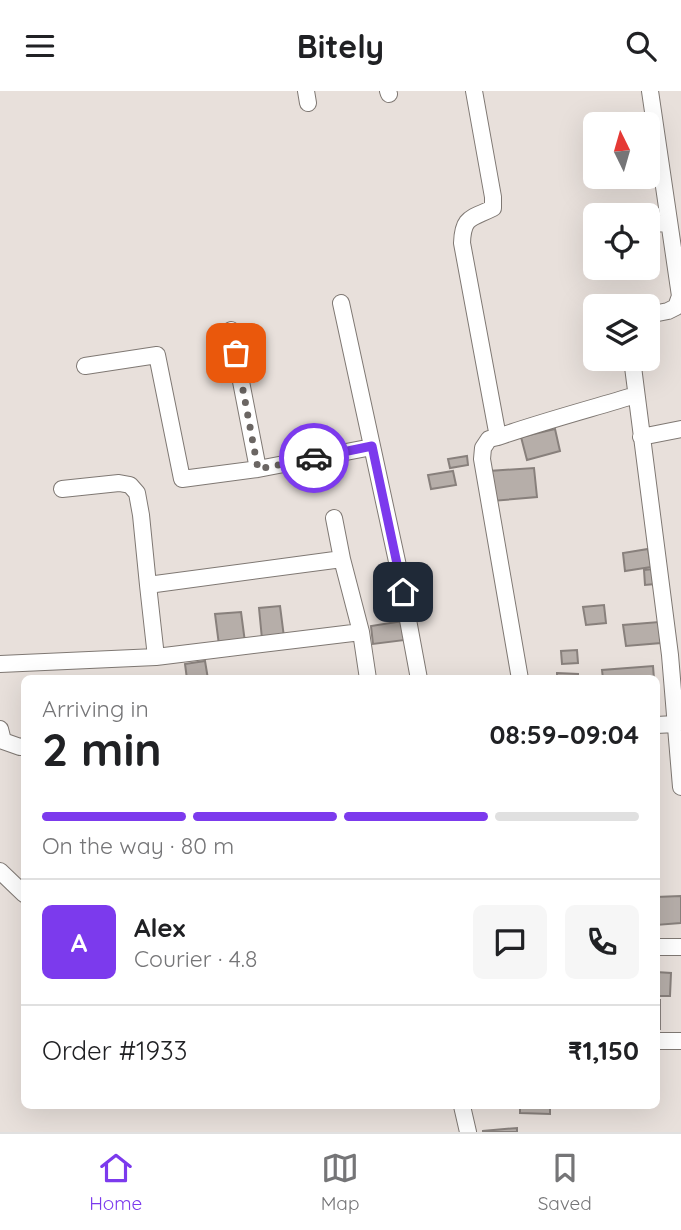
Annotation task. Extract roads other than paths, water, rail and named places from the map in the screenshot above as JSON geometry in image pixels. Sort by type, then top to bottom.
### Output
[{"type":"street","points":[[474,91],[493,197],[492,208],[468,220],[462,230],[462,243],[498,437]]},
{"type":"street","points":[[650,91],[669,222],[676,241],[680,296],[676,307],[660,313]]},
{"type":"street","points":[[660,223],[669,222]]},
{"type":"street","points":[[341,303],[398,566],[418,675]]},
{"type":"street","points":[[231,330],[258,469]]},
{"type":"street","points":[[85,366],[157,355],[182,479],[258,469],[372,446]]},
{"type":"street","points":[[633,371],[670,655],[681,787]]},
{"type":"street","points":[[519,675],[482,459],[483,448],[489,439],[636,395]]},
{"type":"street","points":[[641,436],[681,429]]},
{"type":"street","points":[[62,489],[119,483],[130,485],[137,493],[156,657]]},
{"type":"street","points":[[334,518],[361,632],[367,675]]},
{"type":"street","points":[[148,585],[342,559]]},
{"type":"street","points":[[0,664],[156,657],[361,632]]},
{"type":"street","points":[[660,725],[676,724]]},
{"type":"street","points":[[0,729],[4,741],[21,747]]},
{"type":"street","points":[[0,871],[21,891]]},
{"type":"street","points":[[660,947],[681,947]]},
{"type":"street","points":[[660,1041],[681,1041]]},
{"type":"street","points":[[462,1109],[468,1132]]}]
